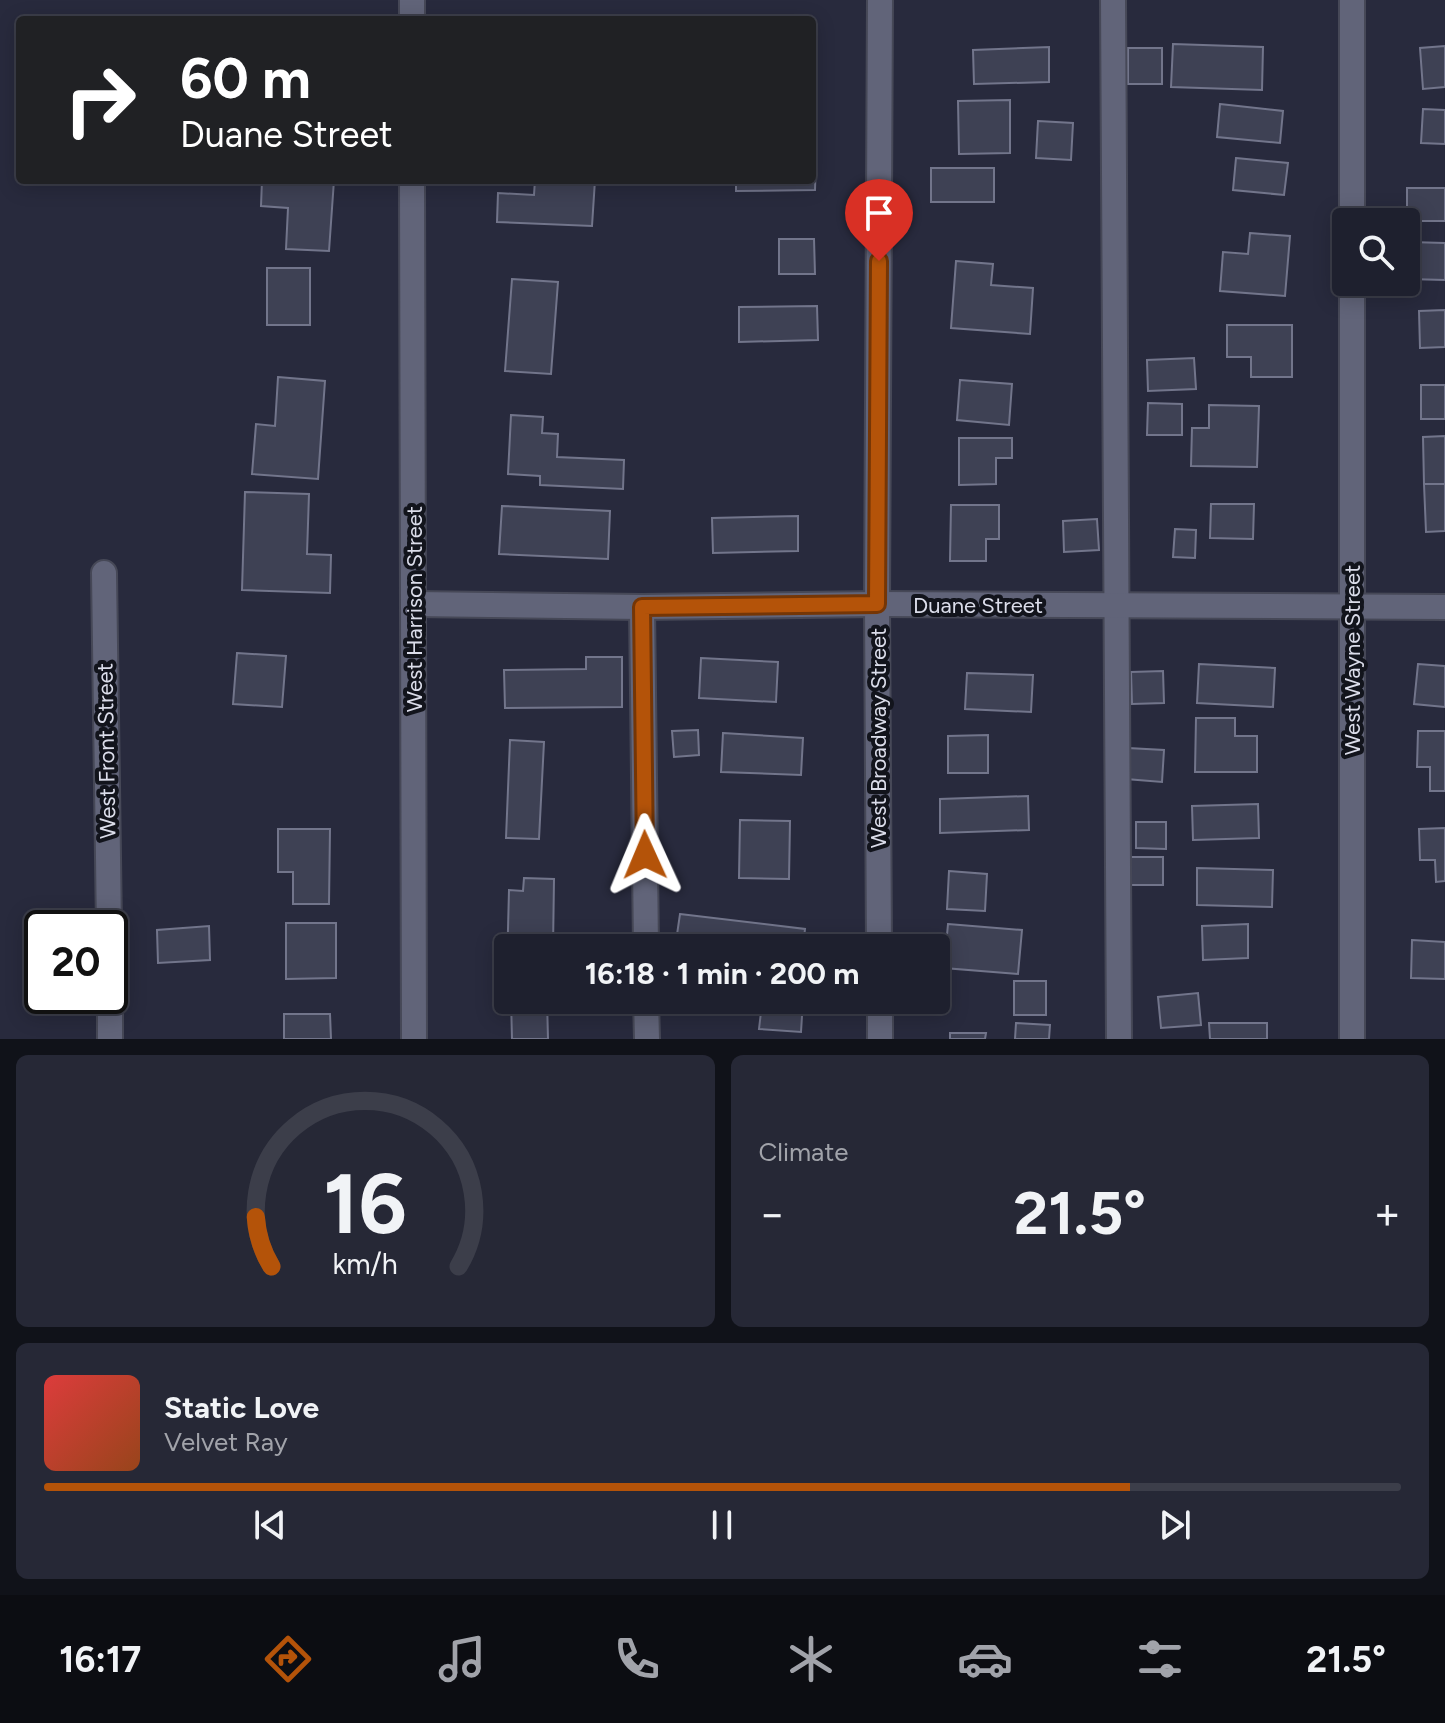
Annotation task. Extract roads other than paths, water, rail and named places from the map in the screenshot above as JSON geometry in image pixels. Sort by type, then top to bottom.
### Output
[{"type":"street","name":"West Broadway Street","points":[[879,934],[880,0]]},
{"type":"street","points":[[1113,0],[1119,1039]]},
{"type":"street","points":[[1352,0],[1352,208]]},
{"type":"street","name":"West Harrison Street","points":[[412,184],[414,1039]]},
{"type":"street","name":"West Wayne Street","points":[[1352,296],[1352,1039]]},
{"type":"street","name":"West Front Street","points":[[104,573],[109,910]]},
{"type":"street","name":"Duane Street","points":[[414,604],[1445,607]]},
{"type":"street","points":[[642,607],[646,934]]},
{"type":"street","points":[[110,1014],[110,1039]]},
{"type":"street","points":[[646,1014],[647,1039]]},
{"type":"street","points":[[880,1014],[880,1039]]}]
